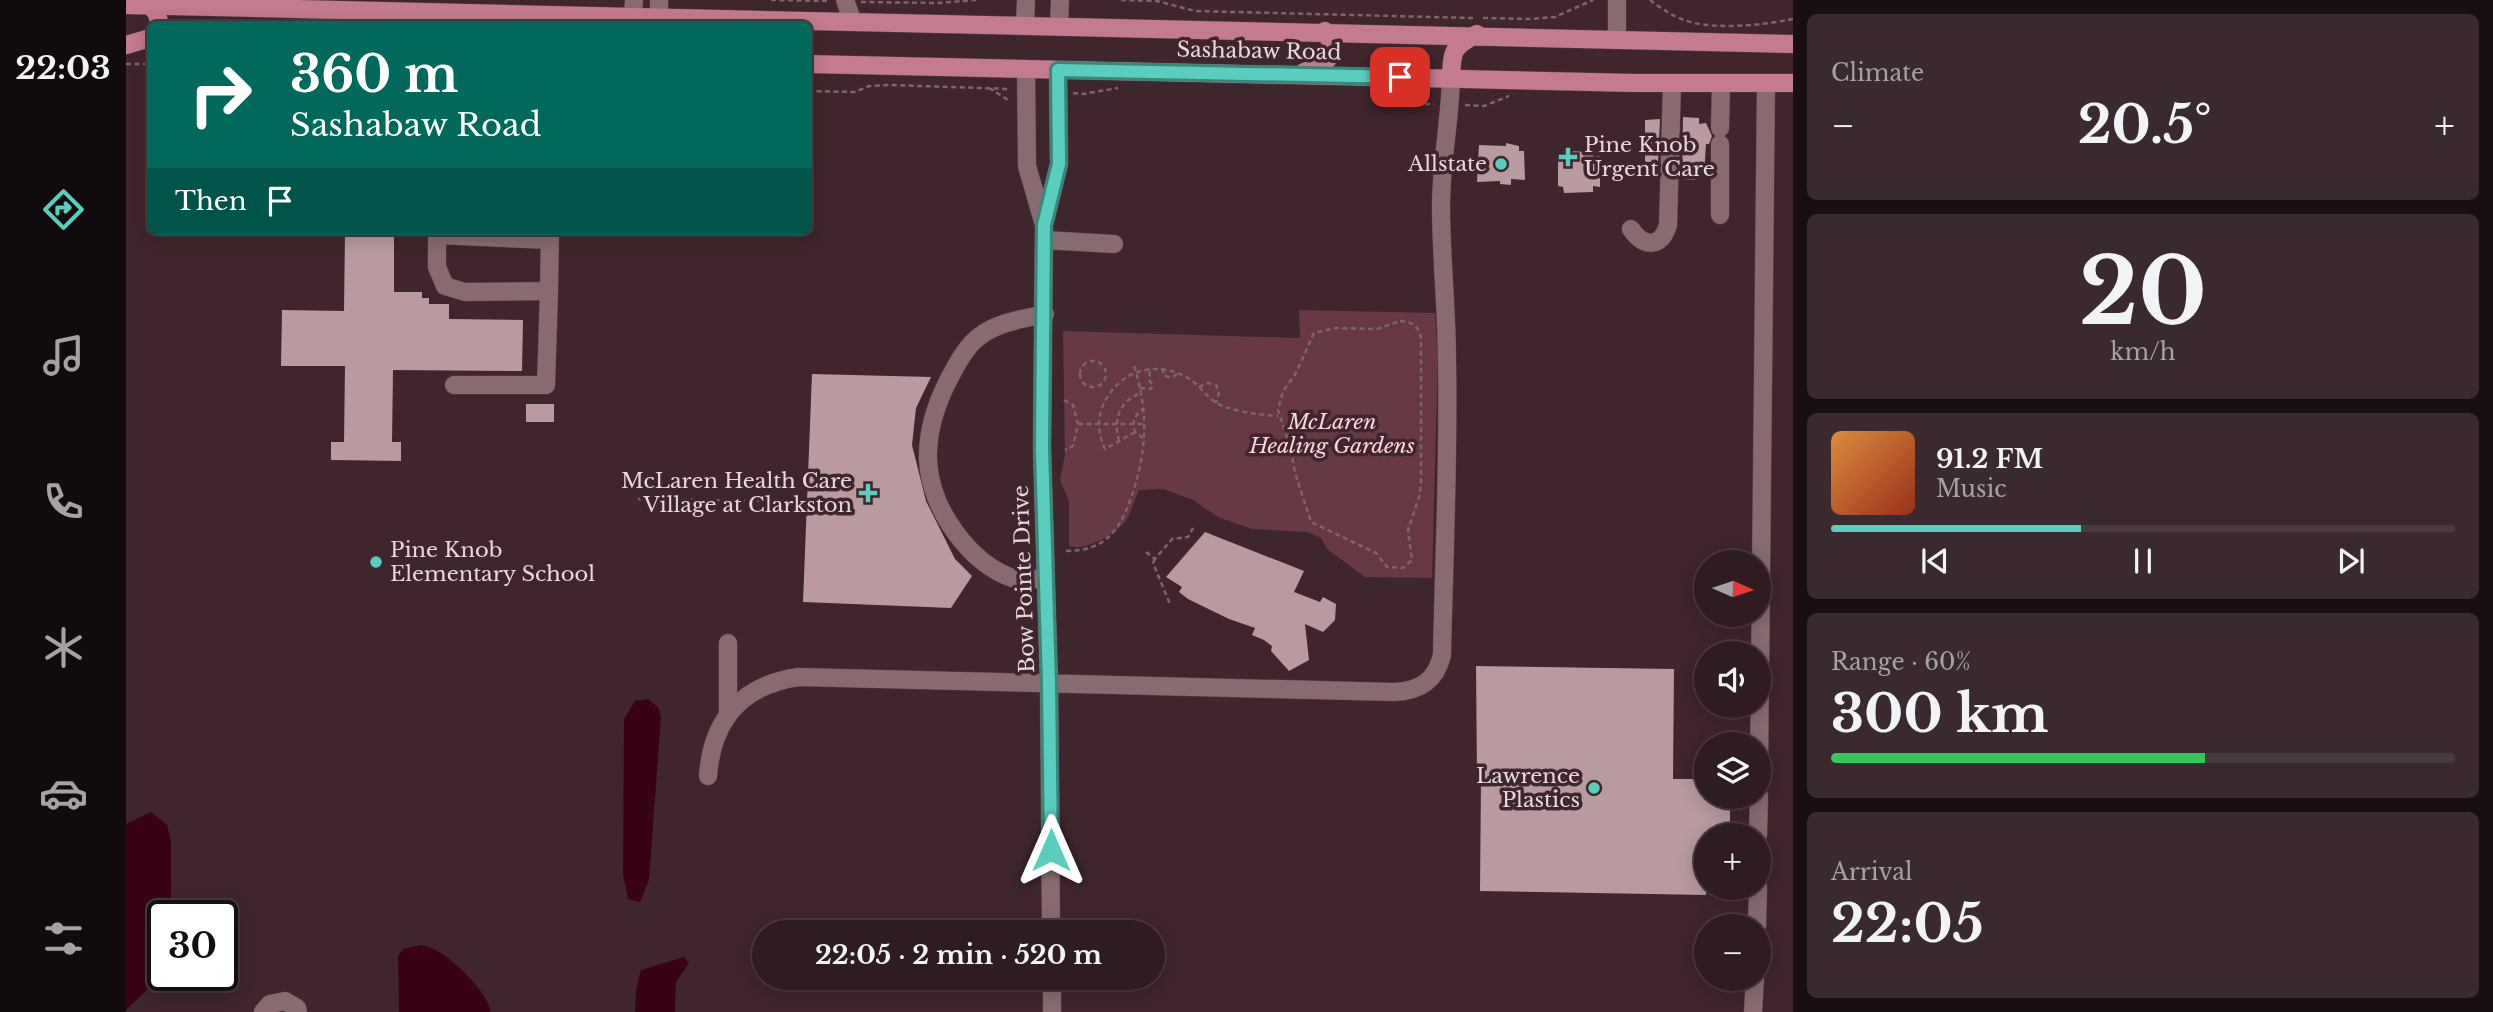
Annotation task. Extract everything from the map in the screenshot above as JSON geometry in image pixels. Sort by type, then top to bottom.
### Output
[{"type":"main road","name":"Sashabaw Road","points":[[126,5],[647,12],[773,21],[852,20],[1477,34],[1793,44]]},
{"type":"main road","points":[[149,5],[156,12],[159,21]]},
{"type":"main road","points":[[417,21],[445,11]]},
{"type":"main road","points":[[1298,75],[1321,66],[1329,59],[1332,44],[1325,31]]},
{"type":"main road","points":[[1451,78],[1453,51],[1460,43],[1477,34]]},
{"type":"main road","points":[[126,48],[147,39]]},
{"type":"main road","points":[[126,48],[147,50]]},
{"type":"main road","name":"Sashabaw Road","points":[[812,64],[1672,83],[1793,83]]},
{"type":"street","points":[[1025,24],[1026,0]]},
{"type":"street","points":[[1059,0],[1059,25]]},
{"type":"street","points":[[1617,0],[1617,38]]},
{"type":"street","points":[[845,1],[852,20]]},
{"type":"street","name":"Bow Pointe Drive","points":[[1026,69],[1027,166],[1044,233]]},
{"type":"street","name":"Bow Pointe Drive","points":[[1051,920],[1049,683],[1042,449],[1044,233],[1059,164],[1058,70]]},
{"type":"street","points":[[709,776],[713,743],[728,713],[753,692],[777,680],[799,677],[1394,692],[1420,688],[1431,680],[1439,668],[1442,655],[1447,361],[1441,196],[1451,104],[1451,78]]},
{"type":"street","points":[[1631,229],[1644,242],[1653,242],[1665,235],[1668,225],[1672,83]]},
{"type":"street","points":[[1720,215],[1721,83]]},
{"type":"street","points":[[1759,732],[1766,83]]},
{"type":"street","points":[[1044,233],[1114,244]]},
{"type":"street","points":[[437,235],[436,267],[445,286],[465,292],[548,291]]},
{"type":"street","points":[[454,385],[546,385],[550,236],[512,235]]},
{"type":"street","points":[[1045,314],[994,328],[979,336],[968,347],[934,410],[928,460],[930,477],[944,516],[975,553],[991,567],[1018,580],[1046,578]]},
{"type":"street","points":[[728,643],[728,713]]},
{"type":"street","points":[[1052,990],[1052,1012]]},
{"type":"street","points":[[1753,1012],[1754,991]]},
{"type":"street","points":[[263,1012],[270,1004],[285,1001],[297,1008],[298,1012]]},
{"type":"path","points":[[771,0],[938,3],[976,0]]},
{"type":"path","points":[[1121,0],[1157,1],[1195,11],[1530,19],[1555,17],[1593,0]]},
{"type":"path","points":[[1650,0],[1667,12],[1694,23],[1753,24],[1793,19]]},
{"type":"path","points":[[126,64],[147,64]]},
{"type":"path","points":[[812,91],[855,92],[869,86],[890,85],[1026,90]]},
{"type":"path","points":[[1058,91],[1083,94],[1118,88]]},
{"type":"path","points":[[1371,92],[1401,104],[1484,106],[1513,94]]},
{"type":"path","points":[[1407,321],[1419,331],[1421,483],[1420,494],[1409,524],[1410,564],[1403,568],[1387,567],[1376,553],[1311,522],[1279,416],[1283,391],[1296,373],[1314,333],[1336,328],[1377,328],[1407,321]]},
{"type":"path","points":[[1089,361],[1098,361],[1105,367],[1106,376],[1098,386],[1086,386],[1080,379],[1080,370],[1089,361]]},
{"type":"path","points":[[1066,551],[1092,548],[1112,536],[1120,523],[1143,463],[1145,424],[1140,388],[1133,366]]},
{"type":"path","points":[[1140,388],[1153,386],[1149,380],[1150,368]]},
{"type":"path","points":[[1135,432],[1105,449],[1099,424],[1100,412],[1111,391],[1120,382],[1150,368],[1178,372],[1216,403],[1279,416]]},
{"type":"path","points":[[1162,368],[1164,375],[1168,377],[1175,376],[1178,372]]},
{"type":"path","points":[[1199,387],[1208,383],[1216,385],[1219,393],[1216,403]]},
{"type":"path","points":[[1120,441],[1115,424],[1125,403],[1141,393]]},
{"type":"path","points":[[1064,400],[1073,405],[1078,424],[1073,446],[1065,450]]},
{"type":"path","points":[[1143,409],[1137,414],[1133,424],[1135,432],[1144,438]]},
{"type":"path","points":[[1078,424],[1145,424]]},
{"type":"path","points":[[638,499],[782,502]]},
{"type":"path","points":[[1170,604],[1153,562],[1172,539],[1188,537],[1193,528]]},
{"type":"path","points":[[1146,552],[1155,559]]},
{"type":"green space","name":"McLaren Healing Gardens","points":[[1299,310],[1435,313],[1438,356],[1432,578],[1365,577],[1327,549],[1321,538],[1307,532],[1252,529],[1218,517],[1193,500],[1163,489],[1139,490],[1124,523],[1116,530],[1090,545],[1069,546],[1069,501],[1060,480],[1065,454],[1063,331],[1300,338]]},
{"type":"shaded area","points":[[648,699],[658,707],[661,717],[649,880],[640,902],[628,899],[623,875],[624,719],[635,701]]},
{"type":"shaded area","points":[[151,812],[167,825],[171,841],[171,900],[147,900],[147,990],[126,1010],[126,824]]},
{"type":"shaded area","points":[[421,945],[441,953],[463,971],[482,993],[491,1012],[399,1012],[398,956],[403,949]]},
{"type":"shaded area","points":[[684,957],[689,963],[676,982],[675,1012],[635,1012],[636,990],[641,970]]},
{"type":"building","points":[[1683,117],[1699,118],[1699,124],[1706,123],[1712,136],[1709,144],[1706,144],[1704,176],[1696,176],[1695,180],[1682,179]]},
{"type":"building","points":[[1660,119],[1658,162],[1645,162],[1645,120]]},
{"type":"building","name":"Allstate","points":[[1506,143],[1519,146],[1519,151],[1524,151],[1525,180],[1511,179],[1511,185],[1500,184],[1500,181],[1477,182],[1479,145],[1506,146]]},
{"type":"building","points":[[1563,151],[1594,152],[1593,157],[1600,156],[1600,187],[1593,186],[1593,192],[1564,193],[1563,187],[1558,186],[1558,158],[1563,158]]},
{"type":"building","points":[[345,235],[394,235],[394,292],[422,292],[422,298],[429,298],[429,304],[449,304],[449,319],[523,320],[522,371],[393,370],[392,442],[401,442],[401,461],[331,460],[331,442],[344,442],[345,366],[281,366],[282,310],[344,311]]},
{"type":"building","name":"McLaren Health Care Village at Clarkston","points":[[812,374],[931,377],[916,408],[912,445],[926,501],[955,559],[972,576],[951,608],[803,602]]},
{"type":"building","points":[[526,404],[554,404],[554,422],[526,422]]},
{"type":"building","points":[[1205,532],[1304,571],[1294,592],[1320,602],[1323,597],[1336,604],[1335,620],[1323,632],[1305,624],[1309,660],[1289,671],[1271,651],[1272,646],[1252,635],[1255,628],[1188,599],[1179,592],[1182,587],[1166,577]]},
{"type":"building","name":"Lawrence Plastics","points":[[1476,666],[1674,669],[1673,779],[1694,779],[1694,809],[1730,809],[1730,823],[1694,823],[1694,895],[1480,891],[1481,779],[1477,777]]},
{"type":"place","name":"Pine Knob Urgent Care","points":[[1568,157]]},
{"type":"place","name":"Allstate","points":[[1501,164]]},
{"type":"place","name":"McLaren Health Care Village at Clarkston","points":[[868,493]]},
{"type":"place","name":"Pine Knob Elementary School","points":[[376,562]]},
{"type":"place","name":"Lawrence Plastics","points":[[1594,788]]},
{"type":"route","points":[[1051,850],[1042,449],[1044,225],[1059,164],[1058,70],[1400,77]]}]
